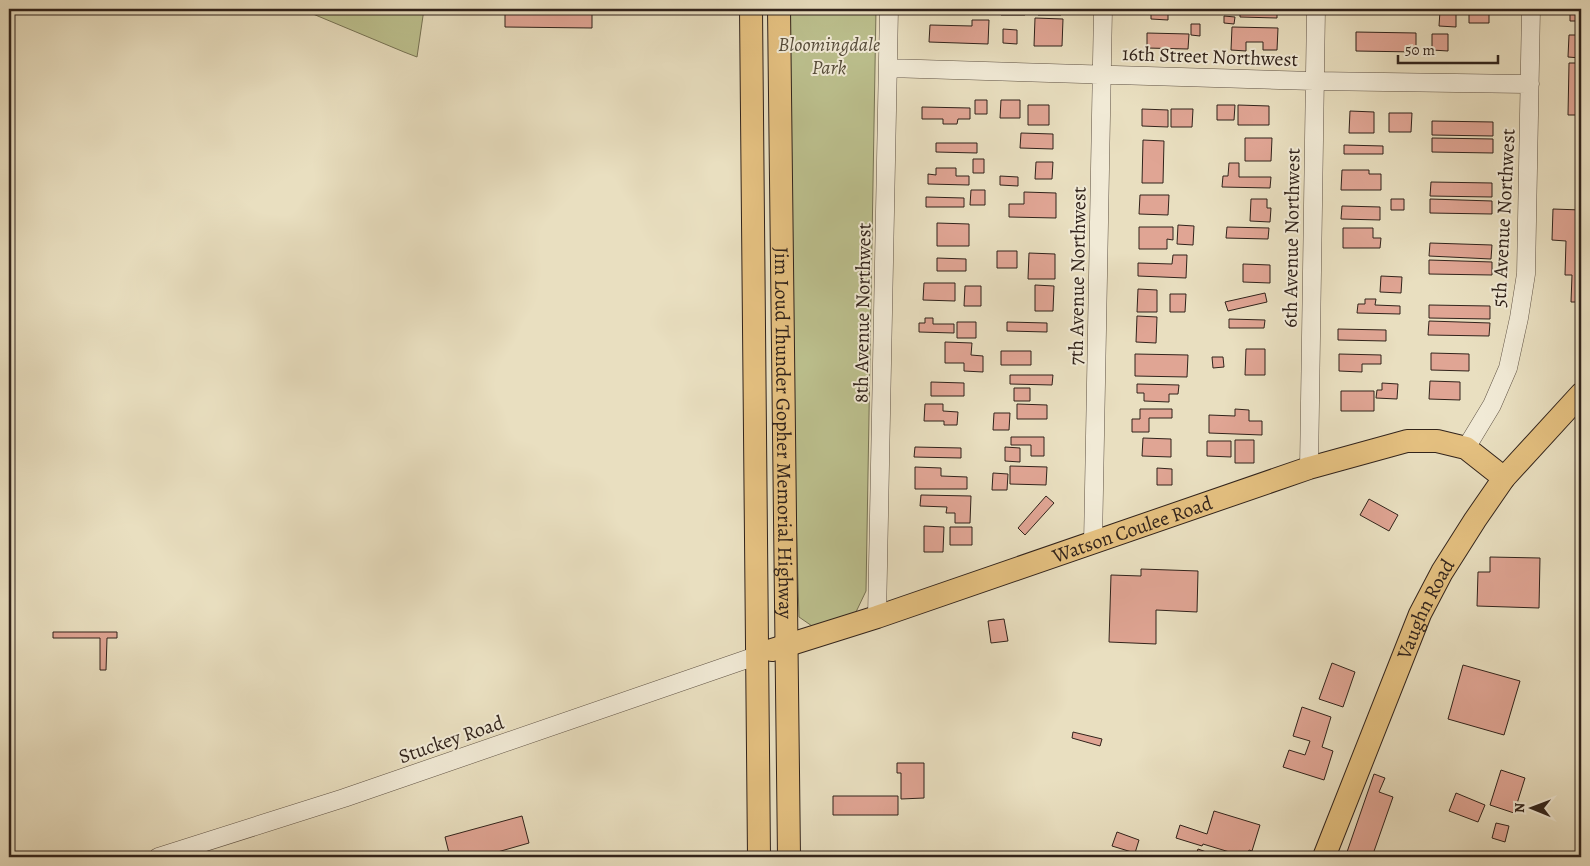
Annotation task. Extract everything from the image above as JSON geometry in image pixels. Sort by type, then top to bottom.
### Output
[{"type":"main road","name":"Jim Loud Thunder Gopher Memorial Highway","points":[[751,9],[759,857]]},
{"type":"main road","name":"Jim Loud Thunder Gopher Memorial Highway","points":[[779,9],[789,857]]},
{"type":"main road","name":"Vaughn Road","points":[[1324,857],[1420,614],[1442,572],[1474,520],[1504,478],[1581,394]]},
{"type":"main road","name":"Watson Coulee Road","points":[[756,656],[785,645],[877,617],[1309,468],[1407,442],[1437,441],[1466,448],[1504,478]]},
{"type":"street","name":"8th Avenue Northwest","points":[[877,617],[889,9]]},
{"type":"street","name":"7th Avenue Northwest","points":[[1094,543],[1103,9]]},
{"type":"street","name":"6th Avenue Northwest","points":[[1309,468],[1316,9]]},
{"type":"street","name":"5th Avenue Northwest","points":[[1466,448],[1492,405],[1508,368],[1520,318],[1526,274],[1531,9]]},
{"type":"street","name":"16th Street Northwest","points":[[888,68],[1314,81],[1530,84]]},
{"type":"street","name":"Stuckey Road","points":[[158,857],[344,798],[756,656]]},
{"type":"green space","points":[[301,9],[424,9],[417,57],[404,52]]},
{"type":"green space","name":"Bloomingdale Park","points":[[781,9],[876,9],[866,591],[856,612],[812,626],[799,617]]},
{"type":"building","points":[[505,9],[592,9],[592,28],[505,27]]},
{"type":"building","points":[[935,9],[976,9],[976,12],[935,11]]},
{"type":"building","points":[[1001,9],[1026,9],[1025,15],[1001,15]]},
{"type":"building","points":[[1038,9],[1061,9],[1061,15],[1038,15]]},
{"type":"building","points":[[1151,9],[1179,9],[1179,12],[1168,12],[1168,20],[1151,19]]},
{"type":"building","points":[[1182,9],[1201,9],[1200,12],[1182,11]]},
{"type":"building","points":[[1240,9],[1277,9],[1277,18],[1240,17]]},
{"type":"building","points":[[1469,9],[1489,9],[1489,23],[1469,23]]},
{"type":"building","points":[[1570,9],[1581,9],[1581,29],[1578,29],[1579,21],[1570,21]]},
{"type":"building","points":[[1440,11],[1456,11],[1456,27],[1439,26]]},
{"type":"building","points":[[1224,16],[1235,17],[1234,24],[1224,23]]},
{"type":"building","points":[[1035,18],[1063,19],[1062,46],[1034,46]]},
{"type":"building","points":[[972,20],[989,20],[988,44],[929,42],[930,25],[972,26]]},
{"type":"building","points":[[1191,24],[1200,24],[1200,36],[1191,35]]},
{"type":"building","points":[[1232,27],[1278,28],[1277,50],[1263,50],[1263,42],[1246,42],[1246,51],[1231,50]]},
{"type":"building","points":[[1003,29],[1017,30],[1017,44],[1003,43]]},
{"type":"building","points":[[1356,32],[1416,33],[1416,52],[1356,51]]},
{"type":"building","points":[[1147,33],[1189,34],[1188,49],[1147,48]]},
{"type":"building","points":[[1432,34],[1448,34],[1448,51],[1432,50]]},
{"type":"building","points":[[1569,35],[1581,35],[1581,58],[1568,57]]},
{"type":"building","points":[[1569,63],[1581,63],[1581,115],[1568,115]]},
{"type":"building","points":[[975,100],[987,100],[987,114],[975,114]]},
{"type":"building","points":[[1001,100],[1020,100],[1020,118],[1000,118]]},
{"type":"building","points":[[1028,105],[1049,105],[1049,125],[1028,125]]},
{"type":"building","points":[[1217,105],[1235,105],[1234,120],[1217,120]]},
{"type":"building","points":[[1238,105],[1269,106],[1269,125],[1238,125]]},
{"type":"building","points":[[922,107],[970,108],[970,119],[958,119],[957,124],[943,124],[943,119],[922,119]]},
{"type":"building","points":[[1142,109],[1168,110],[1168,127],[1142,126]]},
{"type":"building","points":[[1171,109],[1193,109],[1192,127],[1171,127]]},
{"type":"building","points":[[1350,111],[1374,112],[1374,133],[1349,133]]},
{"type":"building","points":[[1389,113],[1412,113],[1411,132],[1389,132]]},
{"type":"building","points":[[1432,121],[1493,122],[1493,136],[1432,135]]},
{"type":"building","points":[[1021,133],[1053,134],[1053,149],[1020,148]]},
{"type":"building","points":[[1245,138],[1272,138],[1271,161],[1245,161]]},
{"type":"building","points":[[1432,138],[1493,139],[1493,153],[1432,152]]},
{"type":"building","points":[[1143,140],[1164,141],[1163,183],[1142,183]]},
{"type":"building","points":[[936,143],[977,143],[977,153],[936,152]]},
{"type":"building","points":[[1344,145],[1383,146],[1383,154],[1344,154]]},
{"type":"building","points":[[973,159],[984,159],[984,173],[973,173]]},
{"type":"building","points":[[1036,162],[1053,162],[1052,179],[1035,179]]},
{"type":"building","points":[[1229,163],[1239,163],[1239,177],[1271,177],[1270,188],[1222,187],[1223,176],[1228,176]]},
{"type":"building","points":[[936,168],[956,168],[956,176],[969,176],[969,185],[928,184],[928,174],[936,175]]},
{"type":"building","points":[[1342,170],[1369,170],[1369,174],[1381,174],[1381,190],[1341,190]]},
{"type":"building","points":[[1000,176],[1018,177],[1018,186],[1000,185]]},
{"type":"building","points":[[1431,182],[1492,183],[1492,197],[1430,196]]},
{"type":"building","points":[[971,190],[985,190],[985,205],[970,205]]},
{"type":"building","points":[[1024,192],[1056,193],[1056,218],[1009,217],[1009,204],[1024,204]]},
{"type":"building","points":[[1140,195],[1169,195],[1168,215],[1139,214]]},
{"type":"building","points":[[926,197],[964,198],[964,207],[926,207]]},
{"type":"building","points":[[1251,199],[1267,199],[1267,208],[1271,208],[1270,222],[1250,221]]},
{"type":"building","points":[[1391,199],[1404,199],[1404,210],[1391,210]]},
{"type":"building","points":[[1430,199],[1492,201],[1492,214],[1430,213]]},
{"type":"building","points":[[1342,206],[1380,207],[1380,220],[1341,219]]},
{"type":"building","points":[[1553,209],[1581,210],[1581,302],[1571,302],[1572,275],[1565,275],[1566,241],[1552,240]]},
{"type":"building","points":[[937,223],[969,224],[969,246],[937,246]]},
{"type":"building","points":[[1178,225],[1194,226],[1193,245],[1177,244]]},
{"type":"building","points":[[1139,227],[1173,227],[1173,240],[1167,239],[1167,249],[1139,249]]},
{"type":"building","points":[[1227,227],[1269,228],[1268,239],[1226,238]]},
{"type":"building","points":[[1343,228],[1373,228],[1373,238],[1381,238],[1380,248],[1343,248]]},
{"type":"building","points":[[1430,243],[1492,245],[1491,259],[1429,256]]},
{"type":"building","points":[[997,251],[1017,251],[1017,268],[997,268]]},
{"type":"building","points":[[1029,253],[1055,254],[1055,279],[1028,279]]},
{"type":"building","points":[[1173,255],[1187,255],[1186,278],[1138,276],[1138,263],[1172,264]]},
{"type":"building","points":[[937,258],[966,259],[966,271],[937,271]]},
{"type":"building","points":[[1429,260],[1492,262],[1492,275],[1429,274]]},
{"type":"building","points":[[1243,264],[1270,265],[1270,283],[1243,282]]},
{"type":"building","points":[[1381,276],[1402,277],[1401,293],[1380,292]]},
{"type":"building","points":[[924,283],[955,283],[955,301],[923,300]]},
{"type":"building","points":[[1035,285],[1054,286],[1053,311],[1035,311]]},
{"type":"building","points":[[965,286],[981,286],[981,306],[964,306]]},
{"type":"building","points":[[1138,289],[1157,290],[1157,312],[1137,312]]},
{"type":"building","points":[[1265,293],[1267,302],[1228,311],[1225,302]]},
{"type":"building","points":[[1170,294],[1186,294],[1185,312],[1170,312]]},
{"type":"building","points":[[1365,299],[1376,299],[1375,305],[1400,306],[1400,314],[1357,313],[1358,304],[1365,304]]},
{"type":"building","points":[[1429,305],[1490,306],[1490,319],[1429,318]]},
{"type":"building","points":[[1137,316],[1157,317],[1156,343],[1136,342]]},
{"type":"building","points":[[925,318],[933,318],[933,324],[954,324],[954,333],[919,332],[919,323],[925,323]]},
{"type":"building","points":[[1229,319],[1265,320],[1264,328],[1229,328]]},
{"type":"building","points":[[1429,321],[1490,323],[1489,336],[1428,335]]},
{"type":"building","points":[[957,322],[976,322],[976,338],[957,338]]},
{"type":"building","points":[[1007,322],[1047,323],[1047,332],[1007,331]]},
{"type":"building","points":[[1338,329],[1386,330],[1386,341],[1338,340]]},
{"type":"building","points":[[945,342],[972,343],[971,355],[983,356],[983,372],[964,371],[964,363],[945,363]]},
{"type":"building","points":[[1246,349],[1265,349],[1265,375],[1245,375]]},
{"type":"building","points":[[1001,351],[1031,351],[1031,365],[1001,365]]},
{"type":"building","points":[[1431,353],[1469,354],[1469,371],[1431,370]]},
{"type":"building","points":[[1135,354],[1188,355],[1187,377],[1135,376]]},
{"type":"building","points":[[1339,354],[1381,355],[1381,364],[1362,364],[1362,372],[1339,371]]},
{"type":"building","points":[[1212,357],[1223,357],[1224,367],[1213,368]]},
{"type":"building","points":[[1010,375],[1053,375],[1052,385],[1010,384]]},
{"type":"building","points":[[1430,381],[1460,382],[1460,400],[1429,399]]},
{"type":"building","points":[[931,382],[964,383],[964,396],[931,396]]},
{"type":"building","points":[[1382,383],[1398,384],[1397,399],[1376,398],[1377,390],[1382,390]]},
{"type":"building","points":[[1137,384],[1179,385],[1178,394],[1169,394],[1169,402],[1144,401],[1144,393],[1137,393]]},
{"type":"building","points":[[1014,388],[1030,388],[1030,401],[1014,401]]},
{"type":"building","points":[[1341,391],[1374,391],[1374,411],[1341,411]]},
{"type":"building","points":[[925,404],[943,404],[943,411],[958,412],[957,425],[944,425],[944,421],[924,421]]},
{"type":"building","points":[[1017,404],[1047,405],[1047,419],[1017,419]]},
{"type":"building","points":[[1140,409],[1172,409],[1172,418],[1149,418],[1149,432],[1132,432],[1132,419],[1140,419]]},
{"type":"building","points":[[1235,409],[1249,410],[1249,421],[1262,421],[1262,435],[1209,433],[1209,415],[1235,416]]},
{"type":"building","points":[[994,413],[1010,413],[1009,430],[993,430]]},
{"type":"building","points":[[1011,437],[1044,437],[1044,456],[1031,456],[1031,445],[1011,445]]},
{"type":"building","points":[[1143,438],[1171,439],[1171,457],[1142,456]]},
{"type":"building","points":[[1235,440],[1254,440],[1254,463],[1235,463]]},
{"type":"building","points":[[1207,441],[1231,441],[1231,457],[1207,456]]},
{"type":"building","points":[[915,447],[961,448],[961,458],[914,457]]},
{"type":"building","points":[[1005,447],[1020,448],[1020,462],[1005,461]]},
{"type":"building","points":[[1010,466],[1047,467],[1046,485],[1010,484]]},
{"type":"building","points":[[915,467],[941,468],[941,476],[967,477],[967,489],[915,489]]},
{"type":"building","points":[[1157,468],[1172,469],[1172,485],[1157,485]]},
{"type":"building","points":[[993,473],[1008,474],[1007,490],[992,490]]},
{"type":"building","points":[[921,495],[971,496],[970,523],[955,523],[955,513],[946,513],[947,507],[920,506]]},
{"type":"building","points":[[1046,496],[1054,503],[1025,535],[1018,528]]},
{"type":"building","points":[[1369,499],[1398,515],[1389,531],[1360,515]]},
{"type":"building","points":[[924,526],[944,527],[943,552],[924,552]]},
{"type":"building","points":[[950,527],[972,527],[972,545],[950,545]]},
{"type":"building","points":[[1490,557],[1540,558],[1539,608],[1477,606],[1478,572],[1490,572]]},
{"type":"building","points":[[1141,569],[1198,571],[1197,612],[1156,610],[1156,644],[1109,642],[1111,575],[1141,576]]},
{"type":"building","points":[[1004,619],[1008,641],[991,643],[988,621]]},
{"type":"building","points":[[53,632],[117,632],[117,638],[107,638],[106,670],[100,670],[100,638],[53,638]]},
{"type":"building","points":[[1332,663],[1355,672],[1343,707],[1319,699]]},
{"type":"building","points":[[1463,665],[1520,681],[1504,735],[1448,719]]},
{"type":"building","points":[[1302,707],[1331,717],[1322,747],[1333,751],[1324,780],[1283,767],[1289,750],[1305,755],[1310,741],[1293,736]]},
{"type":"building","points":[[1073,732],[1102,739],[1100,746],[1072,738]]},
{"type":"building","points":[[897,763],[924,763],[924,798],[901,799],[901,773],[897,773]]},
{"type":"building","points":[[1501,770],[1525,778],[1514,813],[1490,805]]},
{"type":"building","points":[[1374,774],[1385,778],[1379,792],[1393,797],[1372,857],[1361,857],[1347,852]]},
{"type":"building","points":[[1456,793],[1485,805],[1478,822],[1449,811]]},
{"type":"building","points":[[833,796],[898,796],[898,815],[833,815]]},
{"type":"building","points":[[1214,811],[1260,825],[1252,851],[1249,850],[1246,857],[1176,838],[1180,825],[1207,834]]},
{"type":"building","points":[[522,816],[529,843],[484,857],[450,857],[445,837]]},
{"type":"building","points":[[1496,823],[1509,826],[1505,842],[1492,838]]},
{"type":"building","points":[[1117,832],[1139,840],[1135,853],[1112,846]]},
{"type":"building","points":[[1198,849],[1220,857],[1195,857]]}]
